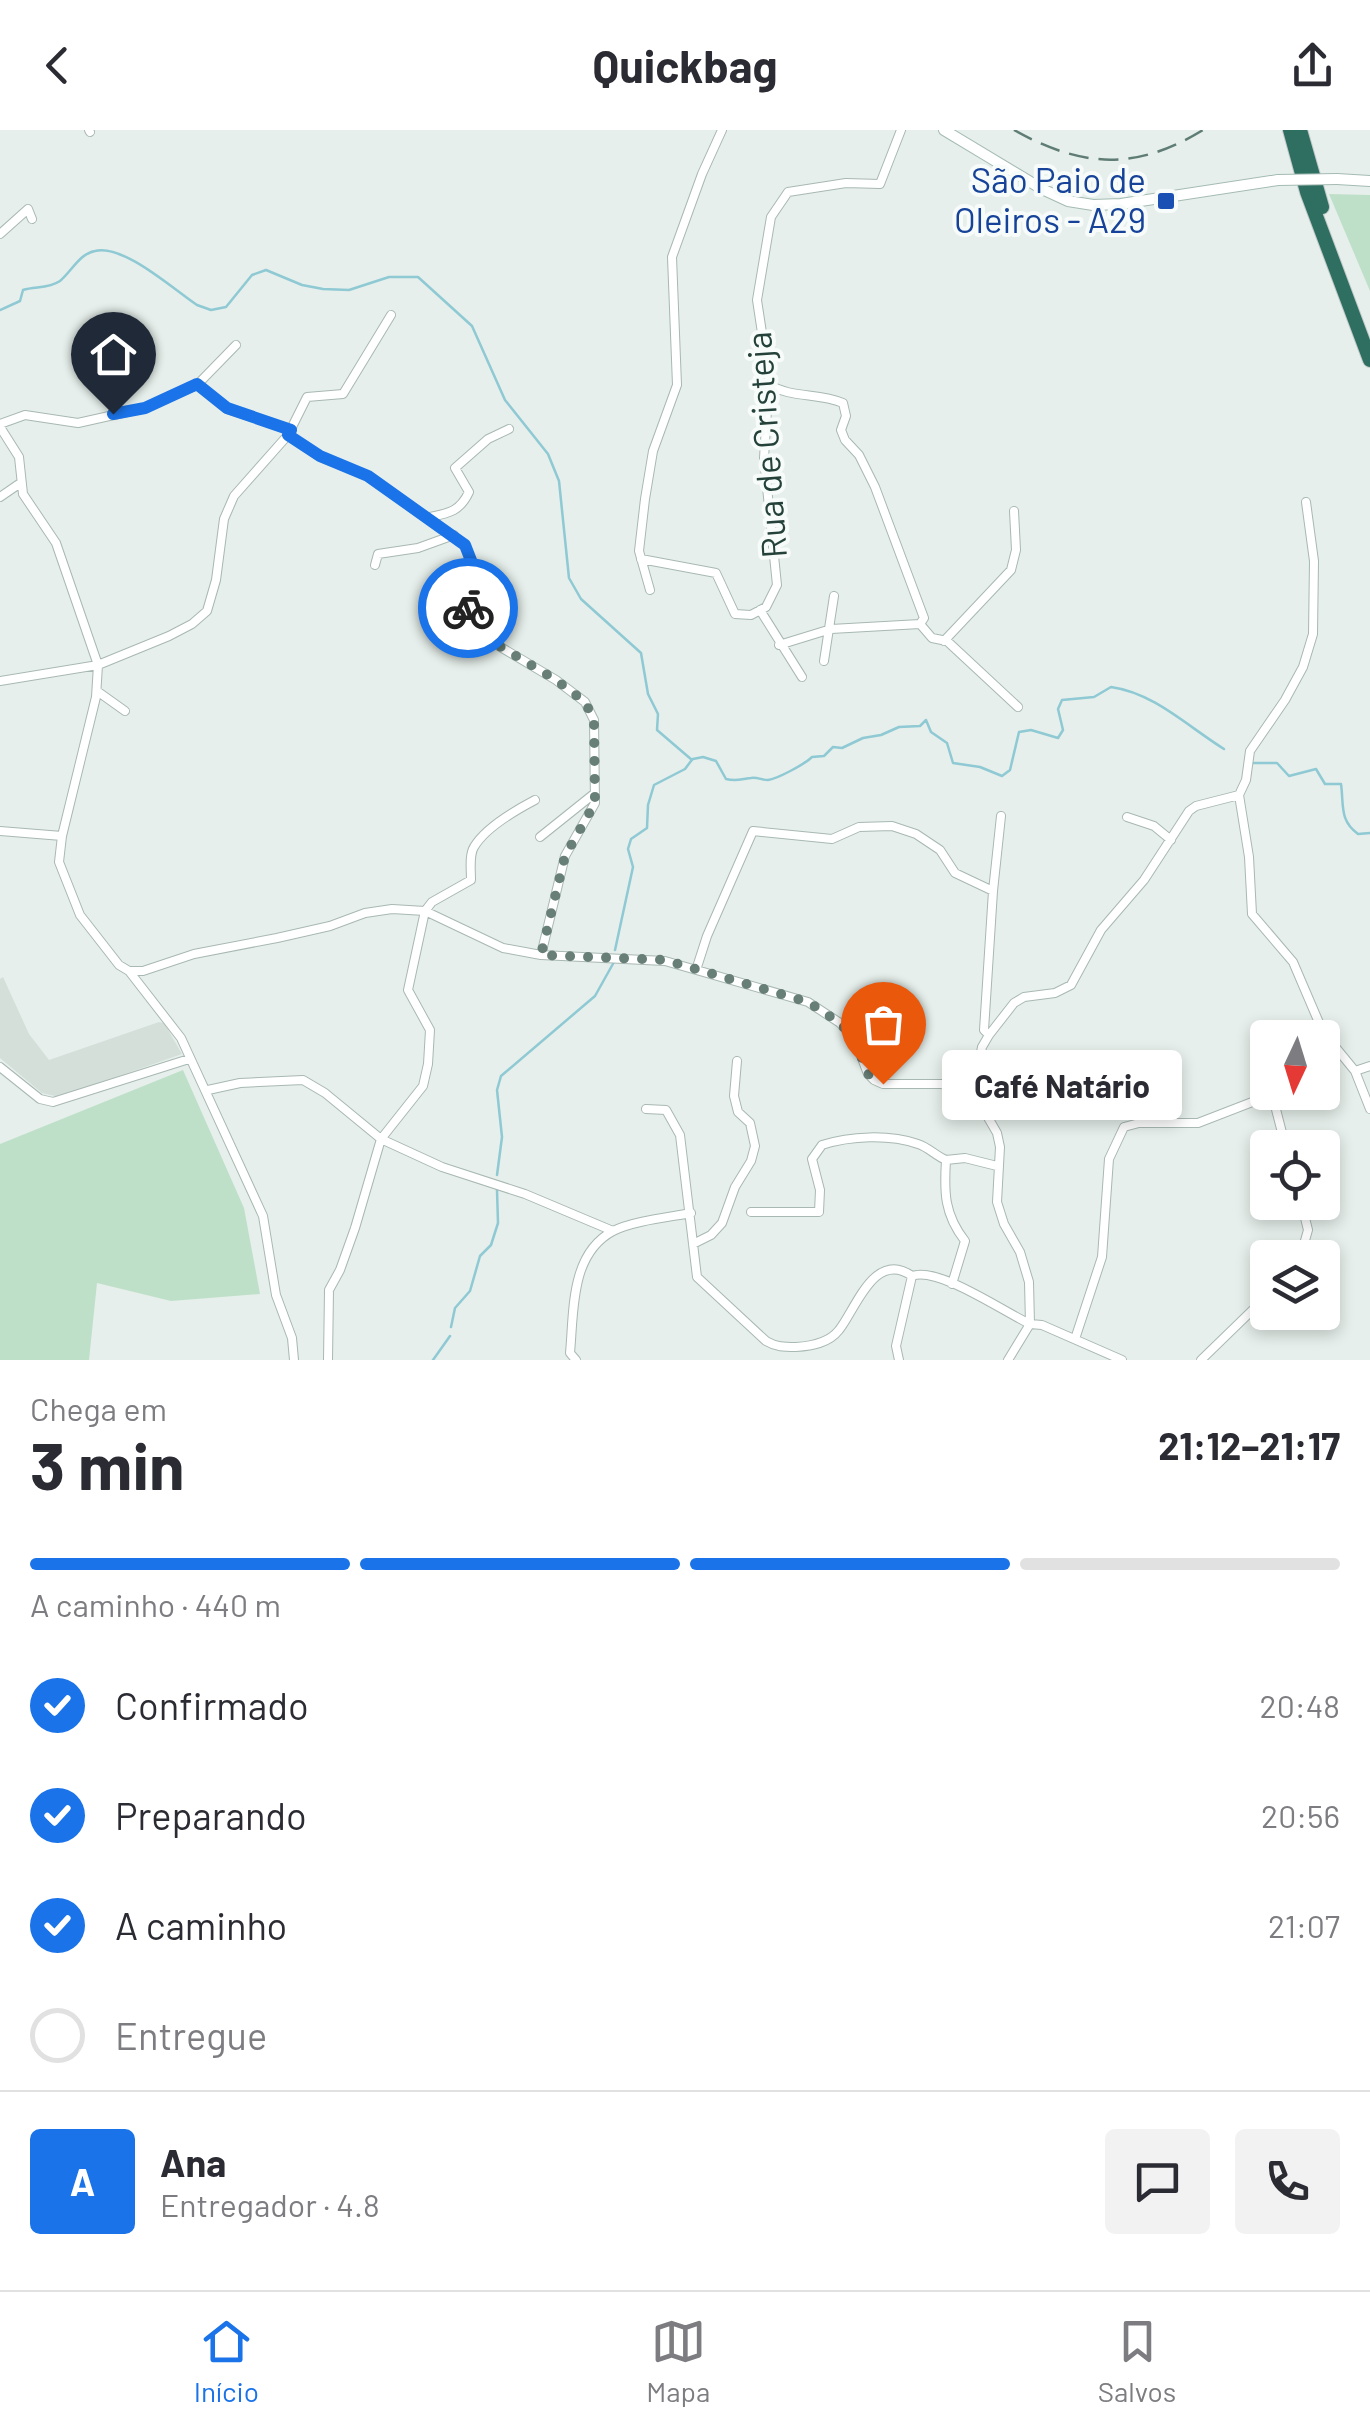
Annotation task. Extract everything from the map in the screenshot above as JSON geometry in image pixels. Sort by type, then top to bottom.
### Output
[{"type":"highway","points":[[1290,130],[1306,192],[1370,360]]},
{"type":"highway","points":[[1300,130],[1316,190],[1370,334]]},
{"type":"main road","points":[[944,130],[1068,201],[1121,204],[1275,181],[1370,182]]},
{"type":"street","points":[[650,590],[639,551],[652,451],[677,385],[672,257],[722,130]]},
{"type":"street","name":"Rua de Cristeja","points":[[641,559],[716,573],[735,614],[751,615],[766,607],[776,584],[764,458],[768,384],[756,300],[771,217],[788,192],[846,183],[880,184],[901,130]]},
{"type":"street","points":[[0,234],[28,209],[32,219]]},
{"type":"street","points":[[0,681],[98,665],[192,624],[207,610],[216,580],[224,519],[234,496],[290,432],[307,397],[344,394],[391,315]]},
{"type":"street","points":[[236,344],[197,384],[145,408],[78,424],[25,415],[0,426],[19,457],[23,494],[56,543],[98,665],[97,691],[59,862],[80,914],[181,1038],[208,1090],[264,1216],[276,1294],[292,1338],[294,1360]]},
{"type":"street","points":[[197,384],[227,408],[290,432],[320,456],[368,476],[454,535],[465,545],[472,563],[467,612],[476,632],[585,702],[594,720],[595,803],[565,856],[541,955]]},
{"type":"street","points":[[768,384],[786,395],[828,397],[843,403],[846,416],[841,430],[875,487],[924,618],[920,624]]},
{"type":"street","points":[[429,517],[454,512],[463,504],[469,492],[455,468],[488,440],[509,429]]},
{"type":"street","points":[[0,497],[20,484]]},
{"type":"street","points":[[1306,502],[1314,562],[1313,634],[1303,666],[1285,700],[1250,751],[1246,780],[1239,795],[1252,914],[1293,962],[1323,1032],[1355,1071],[1370,1108]]},
{"type":"street","points":[[944,641],[1011,570],[1016,550],[1014,511]]},
{"type":"street","points":[[376,565],[378,554],[418,548],[454,535]]},
{"type":"street","points":[[824,661],[834,596]]},
{"type":"street","points":[[760,610],[802,677]]},
{"type":"street","points":[[779,645],[828,630],[920,624]]},
{"type":"street","points":[[920,624],[1018,708]]},
{"type":"street","points":[[97,691],[124,711]]},
{"type":"street","points":[[540,837],[595,793]]},
{"type":"street","points":[[969,1096],[982,1047],[1014,1003],[1071,985],[1101,930],[1144,880],[1196,806],[1239,795]]},
{"type":"street","points":[[328,1360],[329,1290],[350,1242],[382,1139],[423,1086],[428,1064],[430,1030],[408,990],[424,911],[432,902],[472,880],[472,850],[476,844],[535,800]]},
{"type":"street","points":[[989,1035],[984,1030],[992,891],[1002,816]]},
{"type":"street","points":[[1127,817],[1154,826],[1171,840]]},
{"type":"street","points":[[697,968],[706,936],[754,832],[832,839],[859,827],[892,826],[916,834],[940,850],[956,873],[992,891]]},
{"type":"street","points":[[0,831],[62,836]]},
{"type":"street","points":[[129,971],[143,971],[194,954],[392,909],[424,911],[503,948],[541,955],[634,958],[697,968],[808,1002],[840,1023],[855,1040],[874,1080],[883,1084],[942,1084],[969,1096],[998,1133],[997,1202],[1020,1252],[1028,1282],[1030,1324],[1008,1360]]},
{"type":"street","points":[[0,1067],[40,1099],[52,1102],[189,1059]]},
{"type":"street","points":[[693,1244],[722,1223],[755,1146],[750,1124],[738,1112],[734,1096],[737,1062]]},
{"type":"street","points":[[1355,1071],[1370,1066]]},
{"type":"street","points":[[208,1090],[240,1083],[296,1080],[325,1093],[382,1139],[442,1167],[525,1194],[613,1231]]},
{"type":"street","points":[[1074,1338],[1102,1257],[1109,1159],[1124,1126],[1198,1123],[1250,1102]]},
{"type":"street","points":[[646,1109],[666,1110],[680,1135],[697,1277],[766,1342],[776,1347],[825,1342],[838,1332],[858,1295],[872,1279],[906,1271],[912,1276],[925,1274],[952,1284],[1030,1324],[1122,1360]]},
{"type":"street","points":[[751,1212],[819,1212],[820,1190],[812,1159],[822,1144],[861,1138],[890,1139],[920,1144],[946,1160],[965,1158],[996,1166]]},
{"type":"street","points":[[946,1160],[947,1210],[965,1240],[952,1284]]},
{"type":"street","points":[[576,1360],[570,1353],[576,1290],[584,1258],[613,1231],[691,1213]]},
{"type":"street","points":[[899,1360],[896,1346],[912,1276]]},
{"type":"street","points":[[1202,1360],[1250,1313]]},
{"type":"shaded area","points":[[3,977],[29,1034],[49,1060],[159,1022],[164,1023],[182,1054],[59,1097],[42,1093],[0,1058]]},
{"type":"green space","points":[[1329,194],[1370,195],[1370,291]]},
{"type":"green space","points":[[183,1070],[244,1208],[260,1294],[171,1301],[97,1283],[89,1360],[0,1360],[0,1144]]},
{"type":"waterway","points":[[0,310],[20,301],[23,290],[60,281],[80,259],[95,251],[120,254],[134,261],[197,305],[211,310],[226,307],[252,275],[266,270],[323,289],[349,290],[389,277],[418,277],[472,326],[505,400],[548,454],[559,481],[569,578],[581,599],[641,653],[648,694],[658,714],[657,730],[692,760]]},
{"type":"waterway","points":[[693,759],[716,761],[726,779],[768,780],[812,757],[824,756],[833,747],[842,748],[899,727],[920,726],[926,720],[931,732],[947,743],[953,763],[980,767],[1002,776],[1010,770],[1019,732],[1031,730],[1058,738],[1063,730],[1058,709],[1062,700],[1094,697],[1111,687],[1156,703],[1224,749]]},
{"type":"waterway","points":[[615,950],[633,867],[628,849],[631,839],[647,828],[654,785],[685,769],[691,761]]},
{"type":"waterway","points":[[1252,763],[1277,763],[1289,776],[1316,769],[1325,784],[1341,784],[1344,812],[1352,829],[1358,834],[1370,833]]},
{"type":"waterway","points":[[497,1175],[502,1137],[497,1090],[501,1076],[595,996],[614,962]]},
{"type":"waterway","points":[[451,1327],[455,1308],[470,1291],[480,1256],[491,1245],[498,1223],[497,1190]]},
{"type":"waterway","points":[[433,1360],[450,1336]]},
{"type":"railway","points":[[1014,130],[1063,152],[1109,160],[1155,153],[1203,130]]},
{"type":"way so far","points":[[468,608],[476,632],[556,680],[585,702],[594,720],[595,803],[565,856],[541,955],[665,960],[808,1002],[840,1023],[855,1040],[868,1074],[883,1084]]},
{"type":"place","name":"São Paio de Oleiros - A29","points":[[1166,201]]},
{"type":"place","name":"Café Natário","points":[[883,1084]]},
{"type":"route","points":[[113,414],[145,408],[197,384],[227,408],[291,430],[288,435],[320,456],[368,476],[465,545],[472,563],[468,608]]}]
